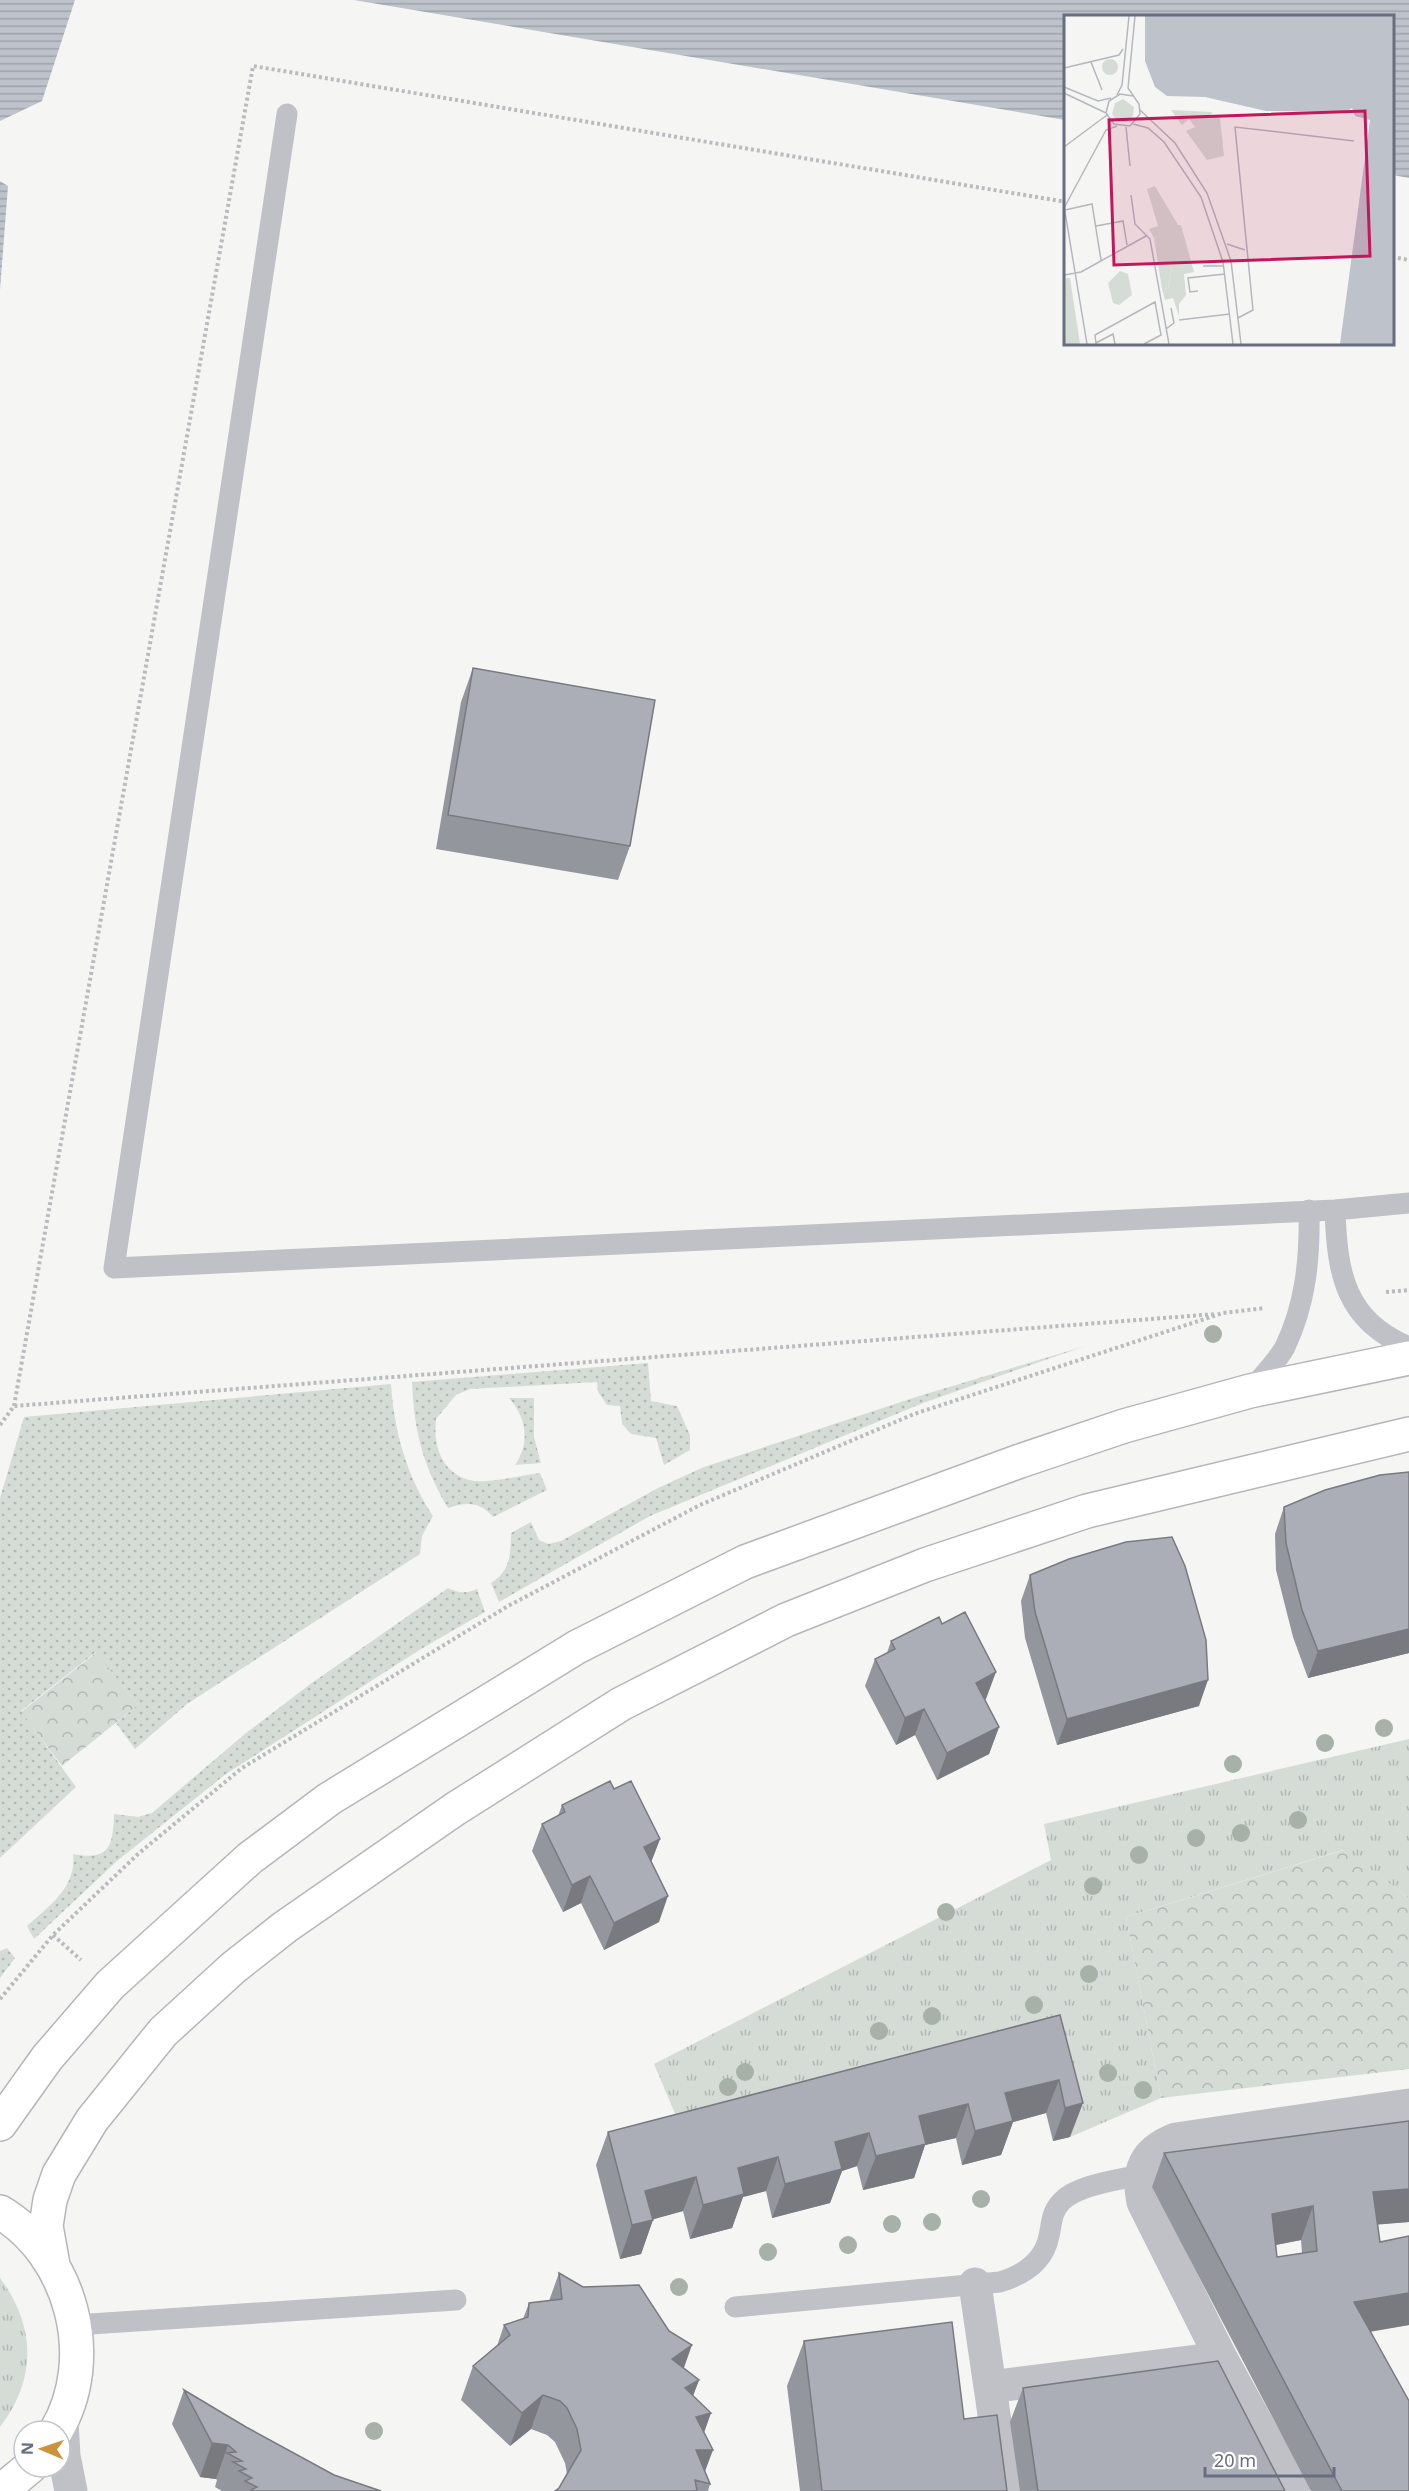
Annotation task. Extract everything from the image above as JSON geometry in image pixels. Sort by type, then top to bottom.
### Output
[{"type":"highway","points":[[0,2124],[47,2058],[110,1985],[250,1858],[329,1799],[577,1647],[745,1562],[1020,1461],[1124,1426],[1251,1391],[1409,1358]]},
{"type":"highway","points":[[62,2419],[72,2390],[76,2369],[75,2325],[66,2294],[53,2265],[46,2226],[50,2200],[59,2174],[92,2120],[163,2032],[233,1968],[285,1927],[455,1809],[621,1704],[786,1620],[936,1562],[1087,1511],[1409,1434]]},
{"type":"highway","points":[[0,2212],[33,2240],[53,2265]]},
{"type":"highway","points":[[1,2491],[16,2479]]},
{"type":"street","points":[[1294,2491],[1221,2358],[1143,2202],[1140,2175],[1153,2151],[1176,2139],[1409,2105]]},
{"type":"street","points":[[975,2284],[1005,2491]]},
{"type":"street","points":[[990,2387],[1221,2358]]},
{"type":"lane","points":[[287,114],[114,1268],[1335,1210],[1409,1203]]},
{"type":"lane","points":[[1251,1391],[1284,1348],[1302,1303],[1310,1251],[1309,1210]]},
{"type":"lane","points":[[1335,1210],[1336,1245],[1349,1296],[1361,1315],[1392,1340],[1409,1347]]},
{"type":"lane","points":[[735,2307],[1000,2282],[1017,2277],[1032,2267],[1043,2253],[1054,2211],[1062,2201],[1072,2193],[1140,2175]]},
{"type":"lane","points":[[75,2325],[456,2300]]},
{"type":"path","points":[[0,1425],[14,1406],[253,66],[1064,202]]},
{"type":"path","points":[[1394,257],[1409,260]]},
{"type":"path","points":[[14,1406],[1222,1313]]},
{"type":"green space","points":[[1085,1346],[923,1403],[650,1516],[499,1602],[491,1583],[506,1567],[511,1548],[511,1533],[531,1522],[539,1540],[548,1544],[561,1541],[660,1487],[704,1467],[916,1397]]},
{"type":"green space","points":[[648,1363],[651,1401],[677,1406],[690,1435],[690,1450],[664,1465],[656,1438],[631,1434],[622,1424],[620,1406],[607,1405],[598,1392],[597,1382],[470,1389],[456,1395],[436,1419],[438,1449],[447,1466],[463,1478],[474,1481],[540,1473],[547,1490],[493,1517],[483,1508],[472,1504],[448,1508],[439,1493],[421,1448],[412,1382]]},
{"type":"green space","points":[[391,1384],[395,1419],[403,1453],[416,1486],[433,1516],[422,1536],[420,1554],[187,1704],[135,1749],[116,1723],[138,1705],[96,1652],[21,1711],[76,1787],[0,1858],[0,1498],[24,1417]]},
{"type":"green space","points":[[509,1398],[534,1398],[534,1437],[541,1463],[515,1465],[523,1448],[524,1431],[520,1414]]},
{"type":"green space","points":[[448,1588],[462,1592],[477,1589],[485,1612],[421,1649],[226,1774],[117,1861],[34,1939],[27,1926],[60,1895],[66,1886],[71,1876],[73,1854],[94,1855],[107,1849],[112,1835],[114,1814],[138,1817],[152,1813],[246,1733],[309,1685]]},
{"type":"green space","points":[[97,1652],[138,1705],[62,1766],[21,1712]]},
{"type":"green space","points":[[1409,1739],[1409,1898],[1343,1850],[1126,1917],[1161,2098],[1070,2137],[1048,2049],[687,2142],[654,2064],[1051,1860],[1044,1824]]},
{"type":"green space","points":[[1344,1850],[1409,1898],[1409,2069],[1161,2098],[1126,1917]]},
{"type":"green space","points":[[7,1948],[15,1958],[0,1978],[0,1951]]},
{"type":"green space","points":[[0,2278],[12,2296],[20,2315],[26,2334],[27,2352],[26,2371],[21,2390],[0,2427]]},
{"type":"shaded area","points":[[0,0],[75,0],[42,101],[0,121]]},
{"type":"shaded area","points":[[354,0],[1409,0],[1409,178],[1394,175],[1394,15],[1064,15],[1064,120]]},
{"type":"shaded area","points":[[0,181],[8,186],[0,290]]},
{"type":"building","points":[[473,668],[655,700],[630,846],[448,815]]},
{"type":"building","points":[[1409,1472],[1409,1629],[1318,1651],[1302,1610],[1286,1543],[1284,1507],[1325,1490],[1380,1475]]},
{"type":"building","points":[[1172,1537],[1185,1566],[1206,1640],[1208,1680],[1067,1719],[1035,1612],[1030,1575],[1069,1559],[1126,1542]]},
{"type":"building","points":[[965,1612],[996,1672],[976,1683],[999,1727],[947,1753],[924,1709],[905,1718],[875,1659],[895,1649],[891,1641],[939,1617],[942,1624]]},
{"type":"building","points":[[610,1781],[614,1789],[631,1781],[660,1839],[644,1847],[668,1896],[614,1923],[590,1876],[572,1885],[542,1824],[565,1812],[562,1805]]},
{"type":"building","points":[[1060,2015],[1083,2103],[1065,2108],[1059,2080],[1005,2093],[1013,2121],[975,2131],[968,2104],[919,2116],[926,2144],[876,2156],[869,2133],[835,2142],[842,2169],[785,2184],[778,2157],[738,2168],[744,2194],[703,2205],[696,2177],[645,2191],[653,2220],[632,2225],[608,2132]]},
{"type":"building","points":[[1409,2121],[1409,2189],[1373,2192],[1380,2242],[1409,2236],[1409,2293],[1354,2302],[1409,2401],[1409,2491],[1342,2491],[1164,2153]],"holes":[[[1313,2206],[1317,2251],[1277,2257],[1272,2214]]]},
{"type":"building","points":[[559,2273],[583,2287],[639,2285],[669,2331],[692,2345],[672,2359],[699,2380],[685,2388],[711,2413],[696,2417],[713,2450],[696,2450],[710,2484],[695,2480],[697,2491],[555,2491],[581,2450],[577,2429],[567,2408],[560,2401],[543,2395],[522,2413],[473,2366],[510,2335],[504,2325],[528,2317],[529,2303],[562,2299]]},
{"type":"building","points":[[952,2322],[964,2419],[997,2415],[1007,2491],[822,2491],[804,2341]]},
{"type":"building","points":[[1218,2361],[1285,2491],[1038,2491],[1023,2388]]},
{"type":"building","points":[[184,2390],[334,2475],[381,2491],[251,2490],[257,2487],[245,2481],[252,2478],[239,2471],[246,2469],[233,2462],[242,2461],[227,2453],[236,2452],[228,2445],[212,2443]]}]
